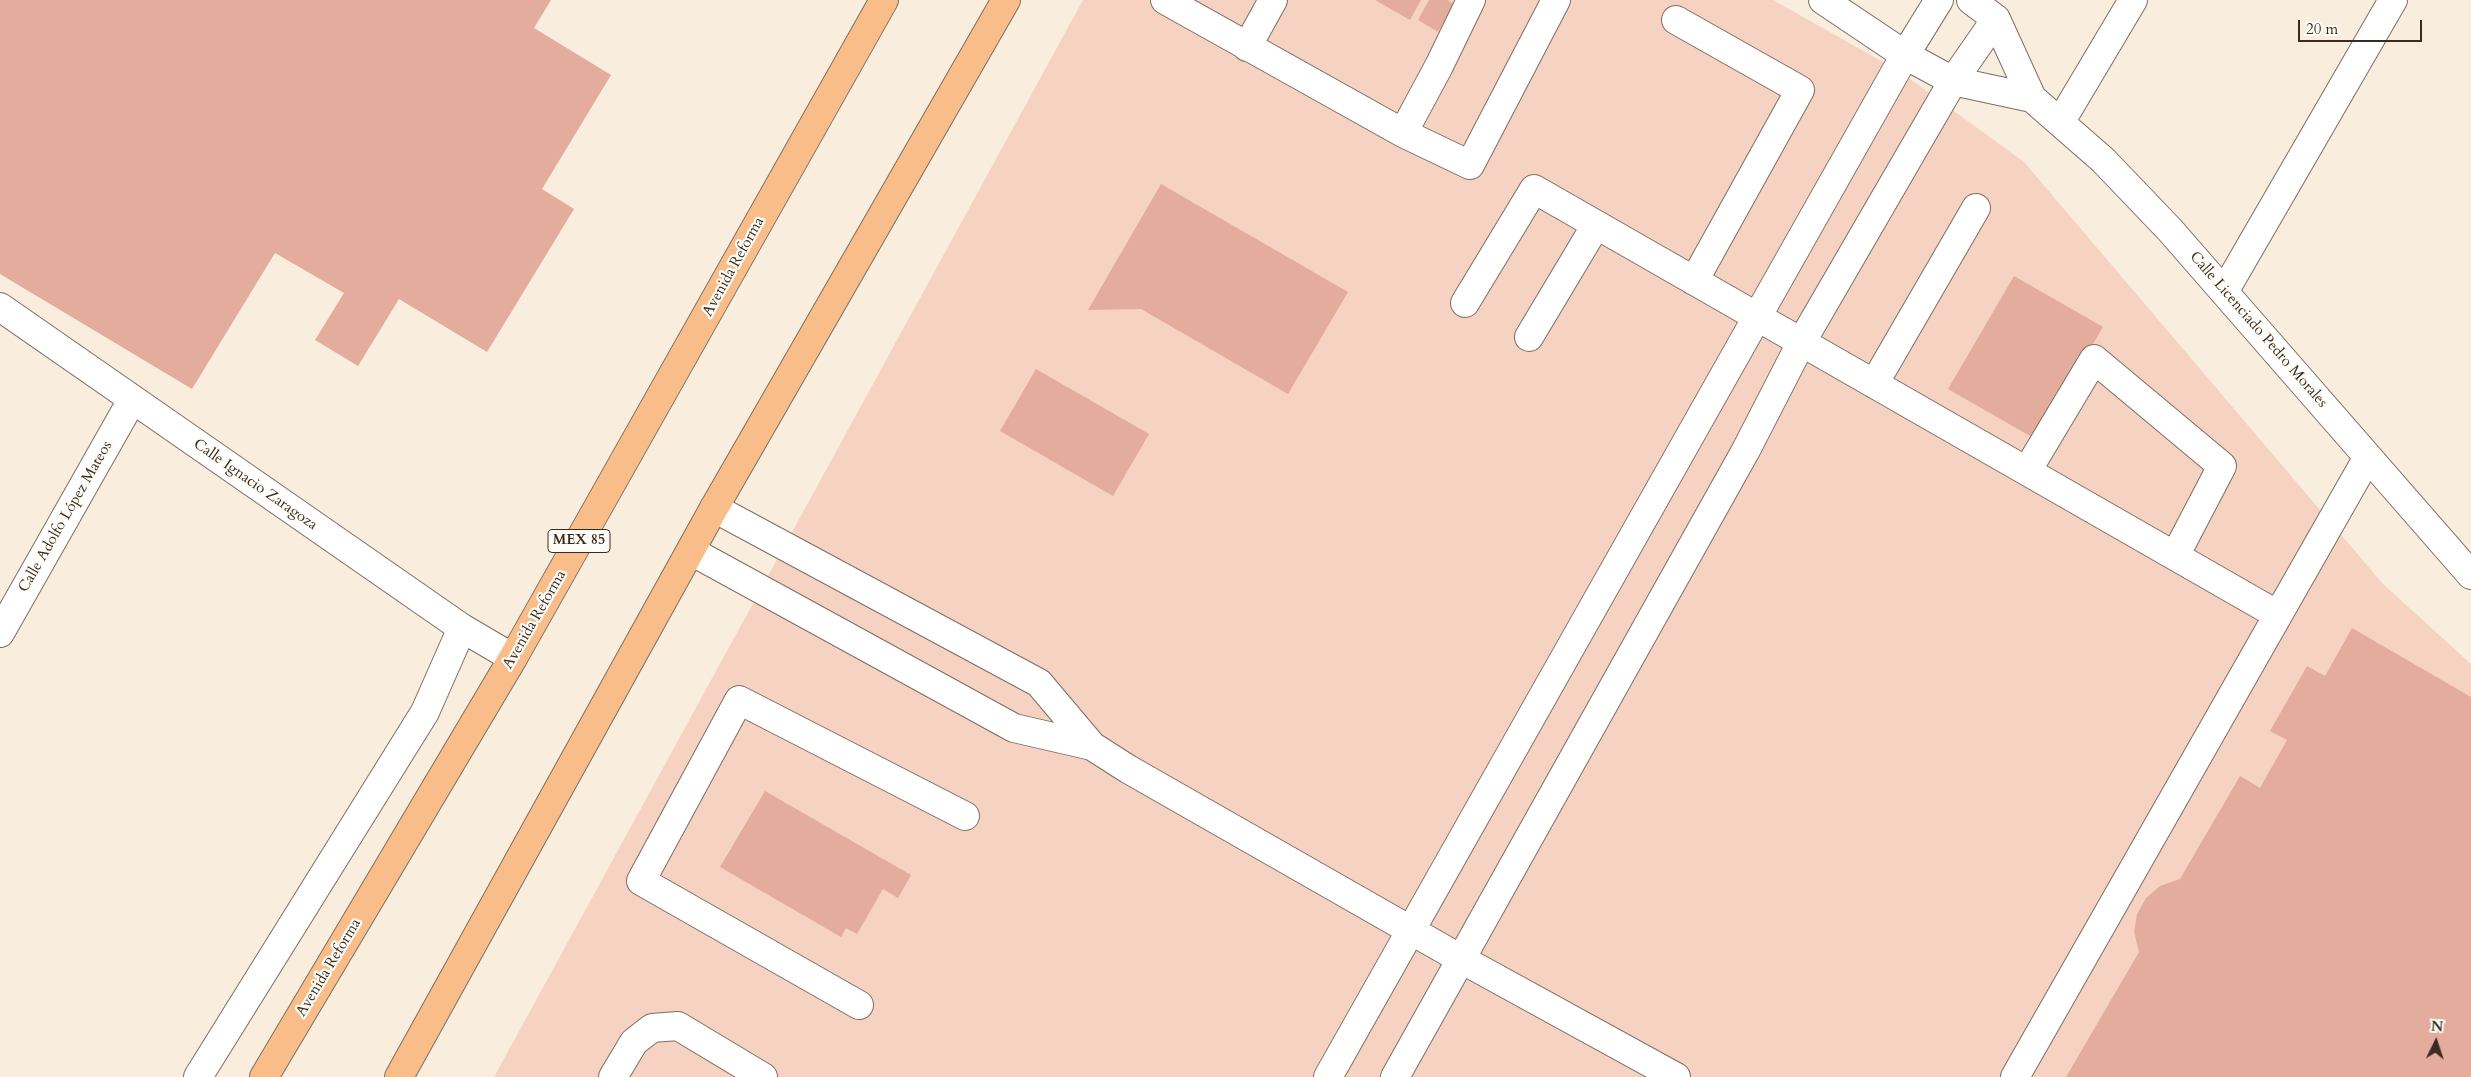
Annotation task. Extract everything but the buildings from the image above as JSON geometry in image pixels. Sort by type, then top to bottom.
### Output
[{"type":"main road","name":"Avenida Reforma","points":[[264,1077],[513,658],[884,0]]},
{"type":"main road","points":[[399,1077],[714,508],[1006,0]]},
{"type":"street","points":[[1165,0],[1403,133],[1470,165],[1556,0]]},
{"type":"street","points":[[1247,47],[1273,0]]},
{"type":"street","points":[[1403,133],[1471,0]]},
{"type":"street","name":"Calle Licenciado Pedro Morales","points":[[1823,0],[1905,54],[1953,81],[2032,98],[2061,121],[2103,160],[2170,230],[2471,575]]},
{"type":"street","points":[[1328,1077],[1758,318],[1905,54],[1939,0]]},
{"type":"street","name":"Calle Licenciado Pedro Morales","points":[[1970,0],[1996,19],[2032,98]]},
{"type":"street","points":[[2061,121],[2133,0]]},
{"type":"street","points":[[2224,292],[2393,0]]},
{"type":"street","points":[[1395,1077],[1746,450],[1801,343],[1953,81],[1996,19]]},
{"type":"street","points":[[1676,20],[1800,90],[1694,281]]},
{"type":"street","points":[[1466,303],[1534,189],[2278,615]]},
{"type":"street","points":[[1874,384],[1976,208]]},
{"type":"street","points":[[1529,337],[1596,225]]},
{"type":"street","name":"Calle Ignacio Zaragoza","points":[[0,307],[462,628],[513,658]]},
{"type":"street","points":[[2027,471],[2094,359],[2222,466],[2174,556]]},
{"type":"street","name":"Calle Adolfo López Mateos","points":[[0,633],[132,400]]},
{"type":"street","points":[[2015,1077],[2368,457]]},
{"type":"street","points":[[714,508],[1039,683],[1092,746]]},
{"type":"street","points":[[691,551],[1014,728],[1092,746],[1230,829],[1410,931],[1676,1077]]},
{"type":"street","points":[[198,1077],[425,712],[462,628]]},
{"type":"street","points":[[859,1005],[640,881],[739,700],[965,816]]},
{"type":"street","points":[[613,1077],[634,1042],[652,1028],[678,1026],[764,1077]]},
{"type":"shaded area","points":[[1083,0],[1773,0],[1899,71],[2024,162],[2383,584],[2471,664],[2471,1077],[494,1077]]}]
